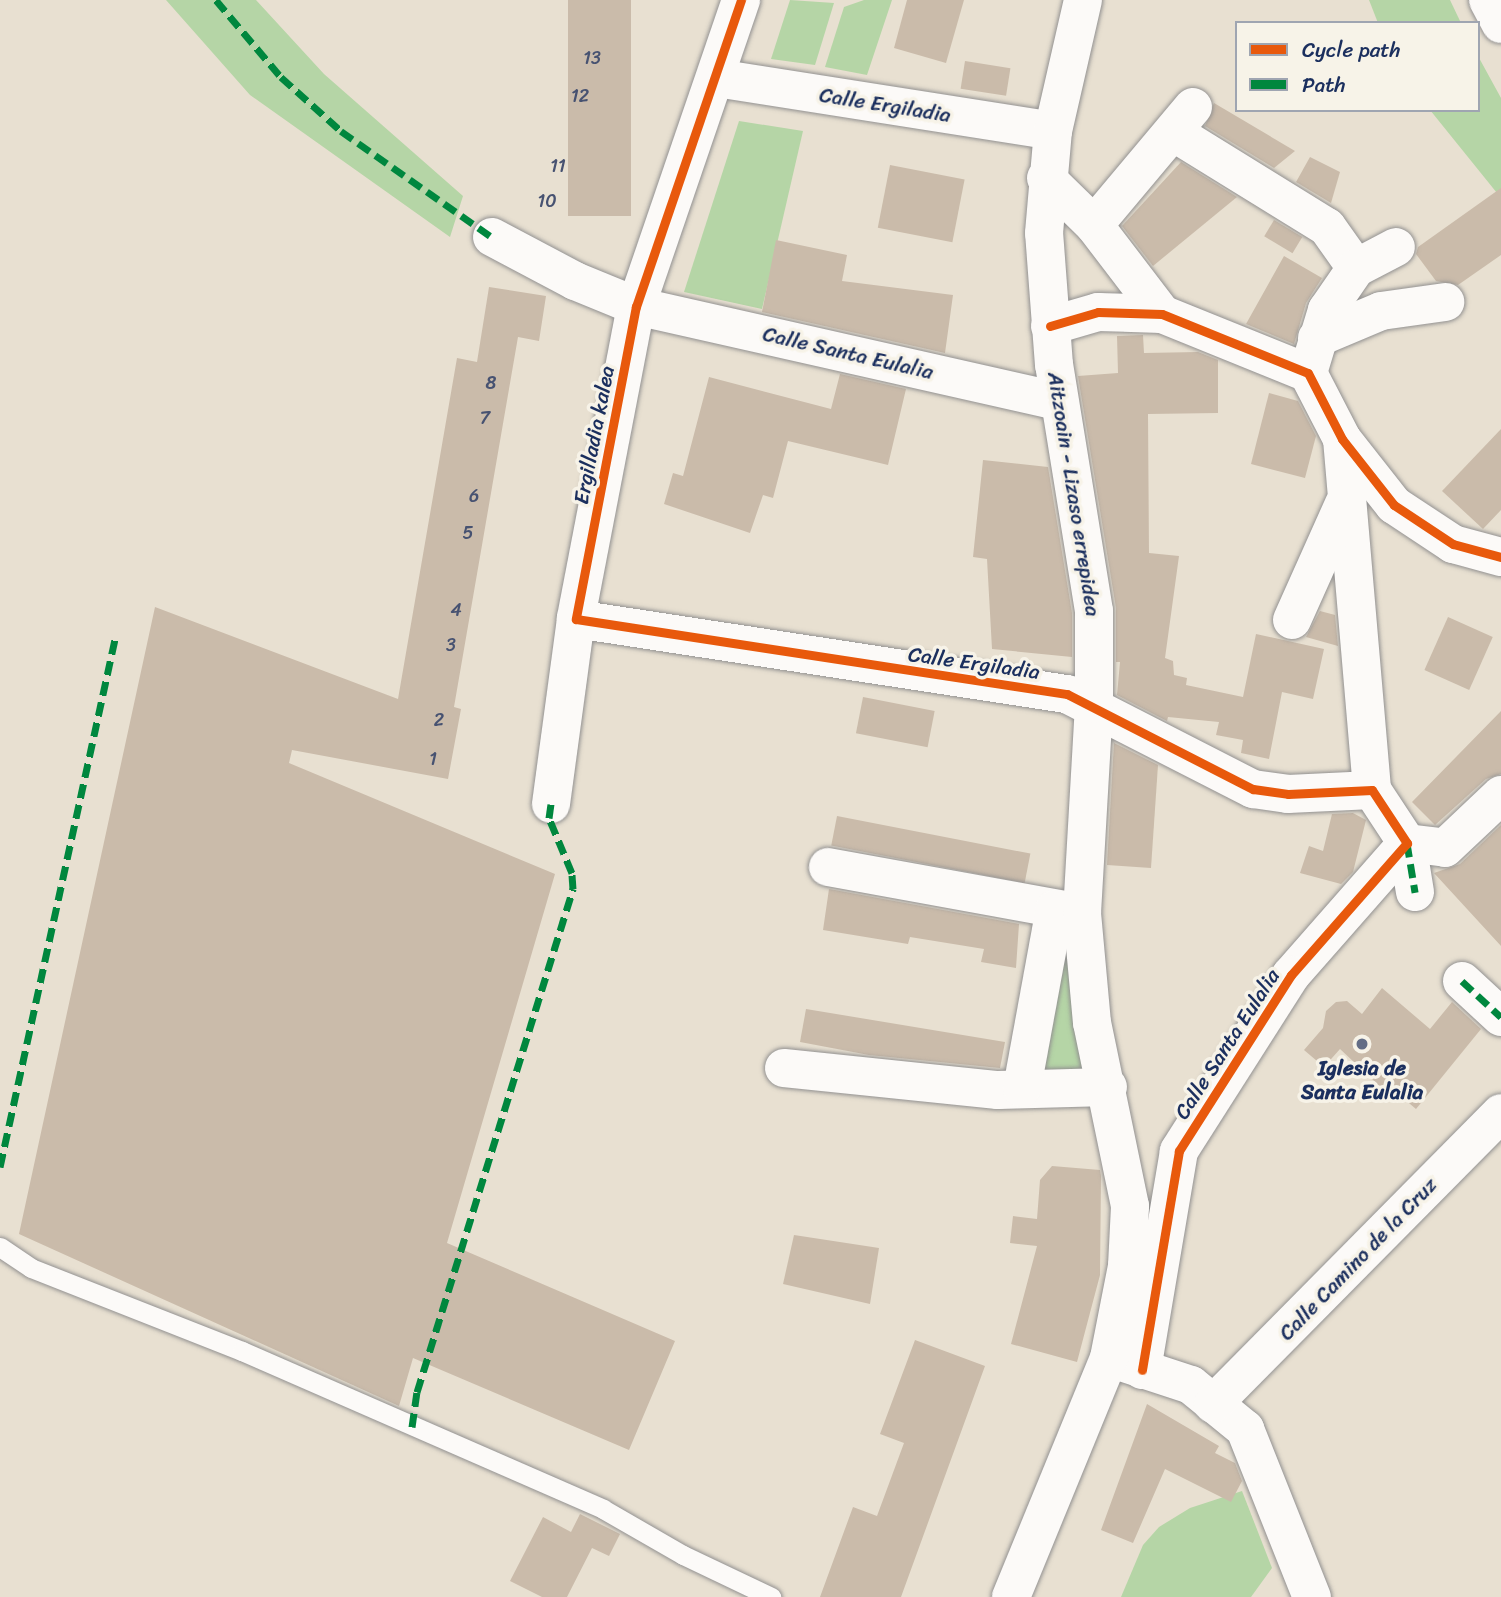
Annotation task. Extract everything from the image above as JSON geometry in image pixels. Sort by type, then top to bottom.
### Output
[{"type":"street","name":"Ergilladia kalea","points":[[551,804],[576,619],[636,306],[741,0]]},
{"type":"street","name":"Aitzoain - Lizaso errepidea","points":[[1011,1597],[1126,1364],[1130,1206],[1108,1087],[1069,911],[1094,704],[1094,611],[1059,401],[1050,326],[1044,233],[1046,178],[1053,131],[1083,0]]},
{"type":"street","points":[[1488,0],[1501,24]]},
{"type":"street","name":"Calle Ergiladia","points":[[716,78],[1053,131]]},
{"type":"street","points":[[1094,225],[1183,120],[1327,227],[1356,268]]},
{"type":"street","points":[[1046,178],[1094,225],[1162,314]]},
{"type":"street","points":[[492,237],[575,281],[636,306]]},
{"type":"street","points":[[1396,247],[1356,268],[1327,310],[1312,356],[1342,439],[1345,502],[1372,790],[1407,843],[1415,892]]},
{"type":"street","points":[[1050,326],[1098,312],[1162,314],[1312,356],[1381,311],[1445,302]]},
{"type":"street","name":"Calle Santa Eulalia","points":[[636,306],[1059,401]]},
{"type":"street","points":[[1342,439],[1394,505],[1453,544],[1501,557]]},
{"type":"street","points":[[1292,620],[1345,502]]},
{"type":"street","name":"Calle Ergiladia","points":[[576,619],[1067,694],[1094,704]]},
{"type":"street","points":[[1094,704],[1253,789],[1288,794],[1372,790]]},
{"type":"street","points":[[1407,843],[1445,848],[1501,795]]},
{"type":"street","name":"Calle Santa Eulalia","points":[[1126,1364],[1179,1151],[1290,975],[1407,843]]},
{"type":"street","points":[[828,867],[1069,911],[1022,1088]]},
{"type":"street","points":[[1462,981],[1501,1017]]},
{"type":"street","points":[[784,1068],[998,1090],[1108,1087]]},
{"type":"street","name":"Calle Camino de la Cruz","points":[[1213,1404],[1501,1113]]},
{"type":"street","points":[[1126,1364],[1191,1385],[1245,1429],[1308,1595]]},
{"type":"lane","points":[[0,1247],[31,1268],[242,1351],[603,1509],[683,1555],[771,1597]]},
{"type":"green space","points":[[166,0],[256,0],[324,74],[463,196],[450,237],[250,95]]},
{"type":"green space","points":[[790,0],[834,3],[815,65],[771,59]]},
{"type":"green space","points":[[864,0],[892,0],[867,75],[825,67],[844,7]]},
{"type":"green space","points":[[1369,0],[1450,0],[1460,21],[1377,21]]},
{"type":"green space","points":[[1480,60],[1501,98],[1501,198],[1432,112],[1480,112]]},
{"type":"green space","points":[[739,121],[803,131],[762,309],[684,292]]},
{"type":"green space","points":[[1066,934],[1083,1069],[1046,1074],[1040,1067]]},
{"type":"green space","points":[[1242,1491],[1272,1568],[1251,1597],[1121,1597],[1143,1545],[1159,1527],[1190,1508]]},
{"type":"building","points":[[568,0],[631,0],[631,216],[568,216]]},
{"type":"building","points":[[907,0],[964,0],[946,63],[894,48]]},
{"type":"building","points":[[965,61],[1010,68],[1006,96],[961,89]]},
{"type":"building","points":[[1214,103],[1295,151],[1274,168],[1205,126]]},
{"type":"building","points":[[1310,157],[1340,172],[1331,203],[1296,182]]},
{"type":"building","points":[[1181,162],[1237,197],[1153,266],[1122,226]]},
{"type":"building","points":[[890,165],[965,180],[952,242],[878,228]]},
{"type":"building","points":[[1501,188],[1501,255],[1458,285],[1436,281],[1416,254],[1418,247]]},
{"type":"building","points":[[1274,220],[1302,237],[1293,253],[1264,236]]},
{"type":"building","points":[[776,240],[847,255],[842,281],[953,295],[945,353],[762,312]]},
{"type":"building","points":[[1284,256],[1322,278],[1306,303],[1294,344],[1246,324]]},
{"type":"building","points":[[489,287],[546,296],[539,341],[518,337],[454,707],[461,709],[448,779],[292,750],[289,763],[555,874],[447,1243],[675,1341],[629,1450],[413,1358],[399,1406],[19,1234],[155,607],[398,699],[457,358],[477,362]]},
{"type":"building","points":[[1143,335],[1144,353],[1198,352],[1218,360],[1218,413],[1148,414],[1149,553],[1179,556],[1165,658],[1173,661],[1174,675],[1187,678],[1186,685],[1243,697],[1256,634],[1324,649],[1313,699],[1282,692],[1269,759],[1241,753],[1243,740],[1216,735],[1219,722],[1168,717],[1167,721],[1117,695],[1120,662],[1116,662],[1116,608],[1078,376],[1118,373],[1117,336]]},
{"type":"building","points":[[840,374],[906,389],[888,465],[788,441],[773,498],[763,495],[750,533],[664,504],[673,473],[683,476],[709,377],[831,409]]},
{"type":"building","points":[[1269,393],[1298,401],[1316,436],[1305,478],[1251,464]]},
{"type":"building","points":[[1501,429],[1501,510],[1483,529],[1442,491]]},
{"type":"building","points":[[983,460],[1048,467],[1072,613],[1072,657],[992,649],[987,559],[973,557]]},
{"type":"building","points":[[1320,611],[1335,615],[1338,646],[1306,637]]},
{"type":"building","points":[[1448,617],[1493,637],[1469,690],[1424,670]]},
{"type":"building","points":[[863,697],[935,711],[928,747],[856,733]]},
{"type":"building","points":[[1501,711],[1501,774],[1486,779],[1435,825],[1412,802]]},
{"type":"building","points":[[1114,743],[1158,765],[1151,868],[1107,865]]},
{"type":"building","points":[[1353,813],[1366,820],[1353,872],[1341,884],[1300,873],[1309,846],[1323,851],[1332,814]]},
{"type":"building","points":[[837,816],[1030,854],[1025,883],[831,845]]},
{"type":"building","points":[[1501,825],[1501,946],[1434,873],[1460,864]]},
{"type":"building","points":[[829,889],[1019,924],[1016,968],[981,962],[984,949],[910,937],[908,944],[823,930]]},
{"type":"building","points":[[1382,988],[1430,1029],[1452,1002],[1481,1029],[1416,1109],[1391,1088],[1387,1093],[1340,1049],[1324,1067],[1304,1050],[1323,1028],[1326,1011],[1336,1002],[1347,1001],[1362,1014]]},
{"type":"building","points":[[806,1009],[1005,1042],[1000,1068],[869,1055],[800,1042]]},
{"type":"building","points":[[1052,1166],[1100,1170],[1101,1176],[1100,1275],[1077,1362],[1011,1344],[1037,1246],[1010,1243],[1013,1216],[1037,1219],[1040,1180]]},
{"type":"building","points":[[794,1235],[879,1248],[870,1304],[783,1284]]},
{"type":"building","points":[[915,1340],[985,1366],[901,1597],[820,1597],[853,1507],[877,1516],[904,1443],[880,1434]]},
{"type":"building","points":[[1147,1404],[1219,1446],[1215,1453],[1235,1463],[1242,1481],[1231,1502],[1165,1469],[1133,1543],[1101,1530]]},
{"type":"building","points":[[580,1514],[620,1534],[609,1556],[592,1548],[567,1597],[542,1597],[510,1581],[543,1517],[571,1532]]},
{"type":"marked path","points":[[216,0],[281,77],[341,131],[492,237]]},
{"type":"marked path","points":[[0,1167],[115,639]]},
{"type":"marked path","points":[[412,1427],[417,1392],[573,889],[572,873],[549,818],[551,804]]},
{"type":"marked path","points":[[1407,843],[1415,892]]},
{"type":"marked path","points":[[1462,981],[1501,1017]]},
{"type":"cycle path","points":[[741,0],[636,306],[576,619],[1067,694],[1253,789],[1288,794],[1372,790],[1407,843],[1291,975],[1179,1151],[1142,1370]]},
{"type":"cycle path","points":[[1050,326],[1098,312],[1162,314],[1308,373],[1342,439],[1394,505],[1453,544],[1501,557]]},
{"type":"place","name":"Iglesia de Santa Eulalia","points":[[1362,1044]]}]
